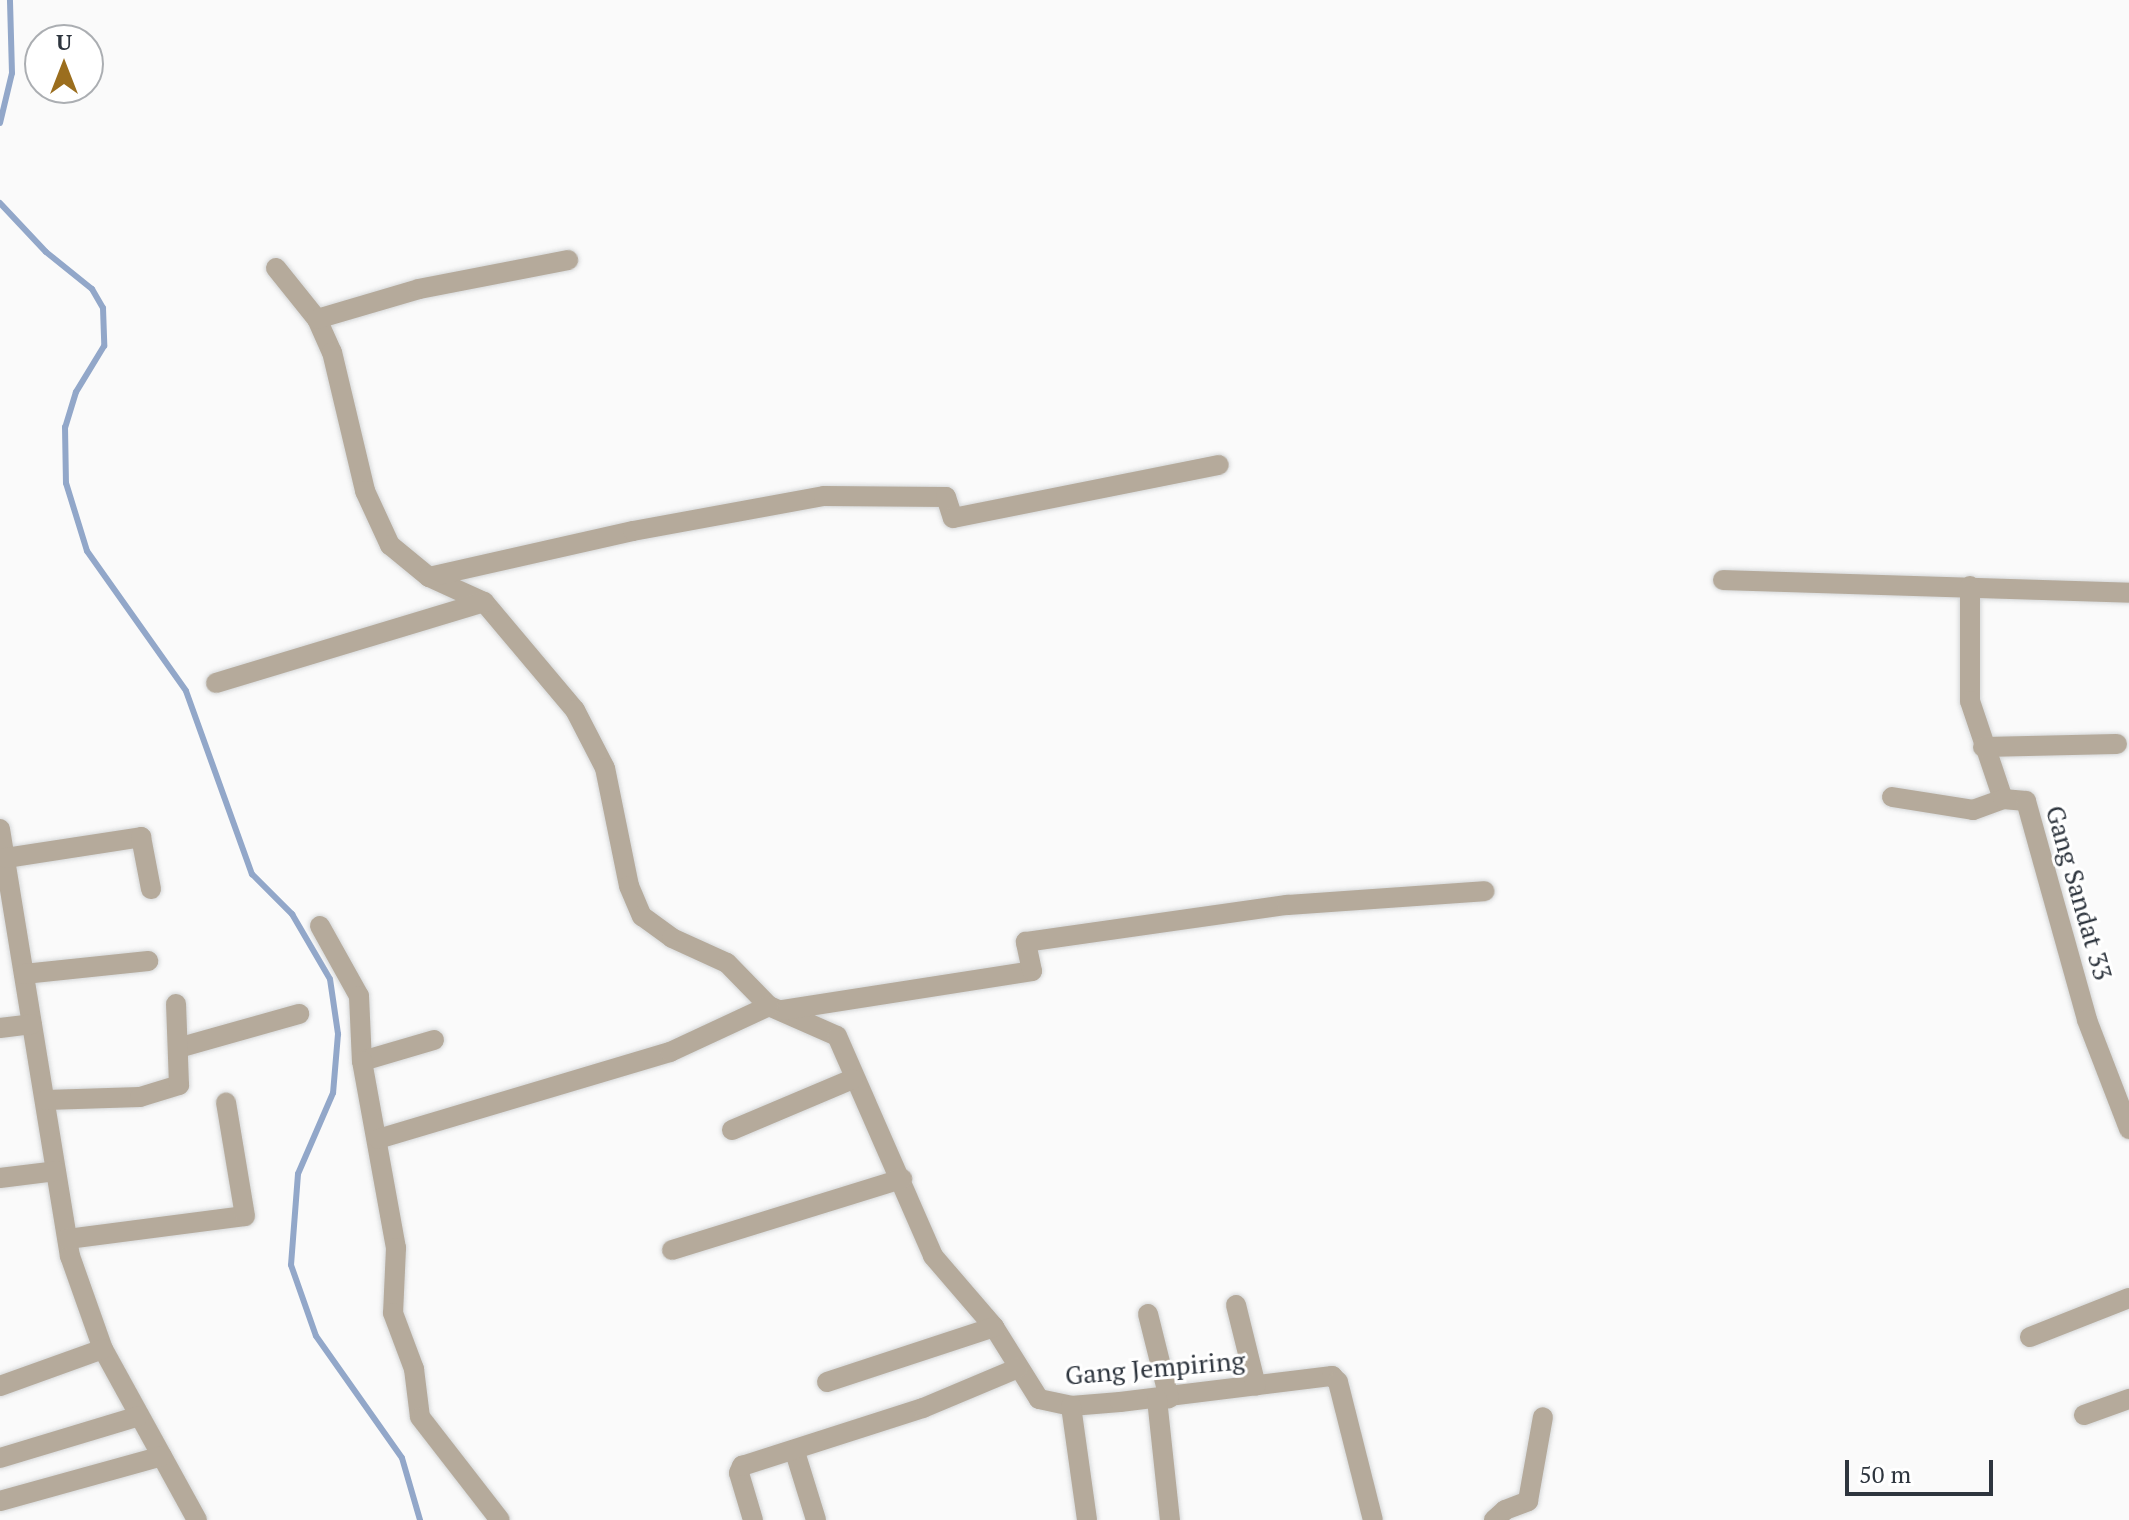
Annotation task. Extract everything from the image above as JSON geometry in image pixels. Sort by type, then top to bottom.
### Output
[{"type":"street","points":[[317,319],[465,278],[568,260]]},
{"type":"street","points":[[276,268],[317,319],[332,352],[365,491],[378,525],[390,545],[429,577],[484,602],[575,710],[597,745],[635,906],[656,929],[727,963],[774,1008]]},
{"type":"street","points":[[429,577],[633,531],[824,496],[946,497],[953,518],[1219,465]]},
{"type":"street","points":[[1723,580],[2129,593]]},
{"type":"street","points":[[1970,586],[1970,701],[2003,799]]},
{"type":"street","points":[[216,683],[484,602]]},
{"type":"street","points":[[1983,747],[2117,744]]},
{"type":"street","name":"Gang Sandat 33","points":[[1892,797],[1973,810],[2003,799],[2022,798],[2031,809],[2087,1020],[2129,1129]]},
{"type":"street","points":[[151,889],[141,837],[2,841],[8,920],[24,974],[68,1239],[103,1349],[162,1456],[191,1519]]},
{"type":"street","points":[[378,1139],[670,1052],[774,1008],[1032,971],[1026,942],[1287,905],[1485,891]]},
{"type":"street","points":[[320,926],[359,996],[362,1061],[396,1248],[393,1313],[414,1369],[420,1417],[500,1520]]},
{"type":"street","points":[[24,974],[148,961]]},
{"type":"street","points":[[46,1100],[140,1097],[172,1089],[181,1081],[176,1004]]},
{"type":"street","name":"Gang Jempiring","points":[[774,1008],[837,1036],[853,1079],[902,1179],[938,1265],[994,1327],[1039,1399],[1071,1406],[1163,1399],[1335,1378],[1373,1520]]},
{"type":"street","points":[[178,1048],[299,1014]]},
{"type":"street","points":[[0,1028],[32,1024]]},
{"type":"street","points":[[362,1061],[434,1040]]},
{"type":"street","points":[[732,1130],[853,1079]]},
{"type":"street","points":[[68,1239],[245,1216],[226,1103]]},
{"type":"street","points":[[0,1178],[56,1171]]},
{"type":"street","points":[[672,1250],[902,1179]]},
{"type":"street","points":[[2030,1337],[2129,1298]]},
{"type":"street","points":[[1236,1305],[1256,1386]]},
{"type":"street","points":[[1148,1314],[1163,1399],[1170,1520]]},
{"type":"street","points":[[827,1382],[994,1327]]},
{"type":"street","points":[[0,1386],[103,1349]]},
{"type":"street","points":[[753,1520],[740,1468],[795,1452],[881,1418],[923,1408],[1018,1368]]},
{"type":"street","points":[[2084,1415],[2129,1399]]},
{"type":"street","points":[[1071,1406],[1087,1520]]},
{"type":"street","points":[[0,1458],[139,1416]]},
{"type":"street","points":[[1494,1520],[1505,1510],[1528,1501],[1543,1417]]},
{"type":"street","points":[[795,1452],[816,1520]]},
{"type":"street","points":[[0,1501],[162,1456]]},
{"type":"waterway","points":[[0,123],[12,73],[10,0]]},
{"type":"waterway","points":[[0,203],[46,252],[92,289],[103,308],[104,346],[76,392],[65,427],[66,483],[87,551],[186,691],[252,874],[292,914],[330,979],[338,1034],[333,1093],[298,1174],[291,1265],[316,1336],[402,1458],[420,1520]]}]
